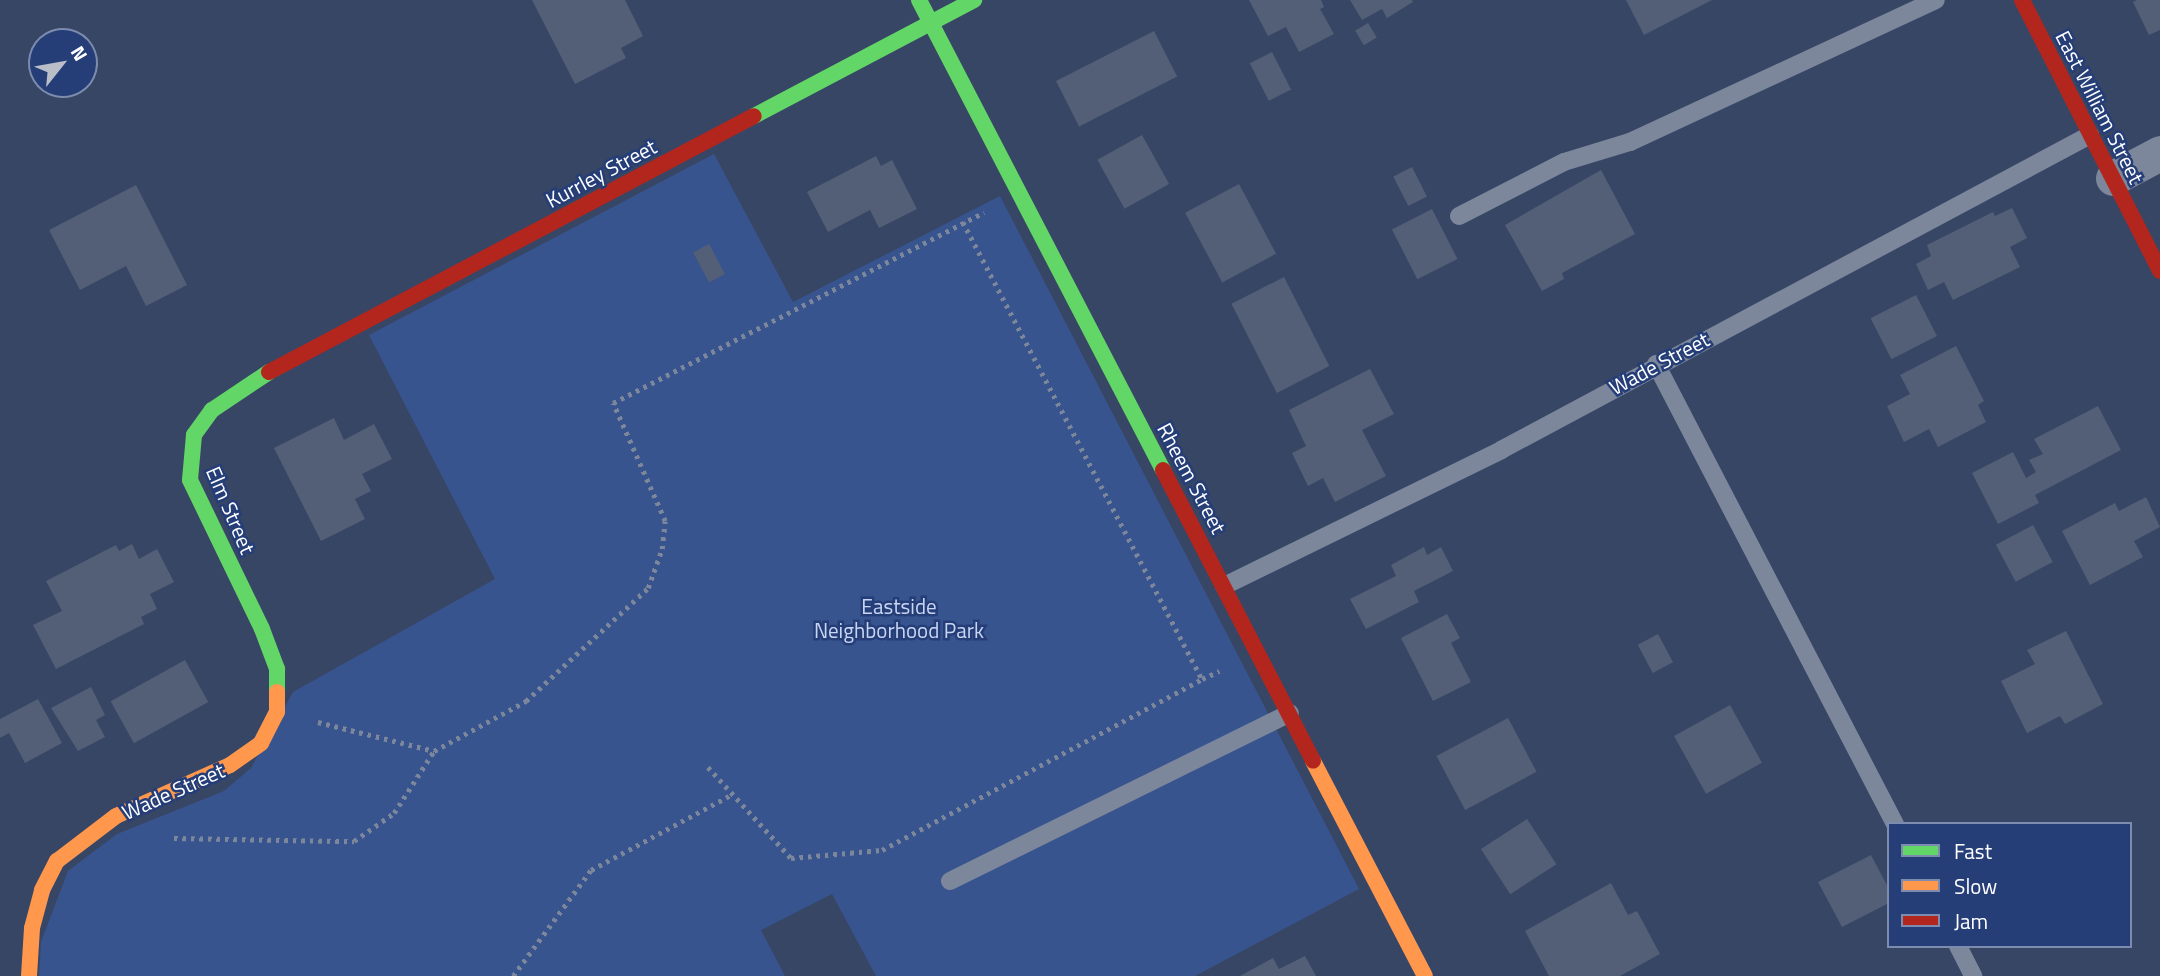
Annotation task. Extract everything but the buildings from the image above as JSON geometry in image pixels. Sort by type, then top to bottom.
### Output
[{"type":"main road","name":"Rheem Street","points":[[919,0],[1425,976]]},
{"type":"main road","name":"Kurrley Street","points":[[248,383],[974,0]]},
{"type":"main road","name":"East William Street","points":[[2022,0],[2160,271]]},
{"type":"main road","name":"Elm Street","points":[[248,383],[212,410],[194,435],[190,480],[277,669]]},
{"type":"main road","name":"Wade Street","points":[[29,976],[35,915],[42,890],[57,861],[116,816],[230,765],[261,743],[277,712],[277,669]]},
{"type":"street","points":[[2113,178],[2160,153]]},
{"type":"lane","points":[[1460,216],[1564,162],[1630,142],[1936,0]]},
{"type":"lane","name":"Wade Street","points":[[1224,586],[1501,450],[1656,364],[2090,135]]},
{"type":"lane","points":[[1656,364],[1894,822]]},
{"type":"lane","points":[[950,881],[1290,713]]},
{"type":"lane","points":[[1959,948],[1973,976]]},
{"type":"path","points":[[164,841],[177,838],[354,841],[394,813],[434,751],[526,701],[648,588],[662,549],[665,521],[613,403],[1020,194]]},
{"type":"path","points":[[963,222],[1202,679]]},
{"type":"path","points":[[708,767],[791,858],[882,850],[1257,651]]},
{"type":"path","points":[[277,712],[434,751]]},
{"type":"path","points":[[513,976],[590,870],[733,794]]},
{"type":"green space","name":"Eastside Neighborhood Park","points":[[714,154],[793,302],[1000,196],[1359,889],[1195,976],[876,976],[832,894],[761,930],[785,976],[39,976],[41,942],[68,871],[117,834],[224,791],[251,768],[293,692],[495,579],[369,335]]},
{"type":"traffic: fast","points":[[919,0],[1163,470]]},
{"type":"traffic: fast","points":[[754,116],[974,0]]},
{"type":"traffic: fast","points":[[269,372],[212,410],[194,435],[190,480],[262,629],[277,669],[277,692]]},
{"type":"traffic: slow","points":[[29,976],[32,928],[42,890],[57,861],[116,816],[230,765],[261,743],[277,712],[277,692]]},
{"type":"traffic: slow","points":[[1313,761],[1425,976]]},
{"type":"traffic: jam","points":[[2022,0],[2160,271]]},
{"type":"traffic: jam","points":[[269,372],[754,116]]},
{"type":"traffic: jam","points":[[1163,470],[1313,761]]}]
